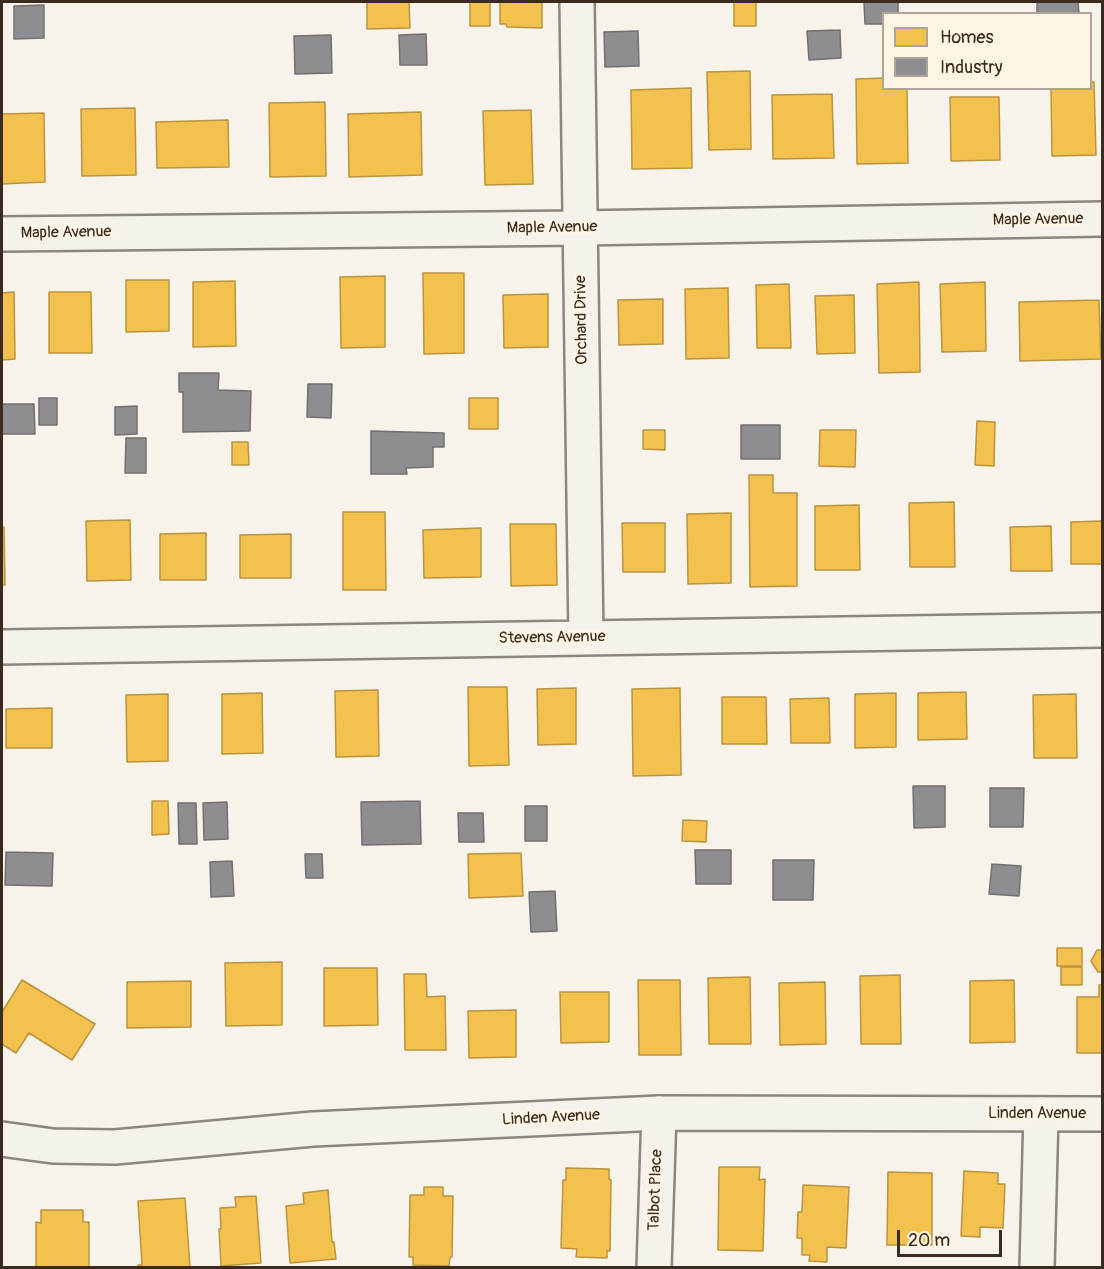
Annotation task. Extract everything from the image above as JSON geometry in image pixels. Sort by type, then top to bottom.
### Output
[{"type":"street","name":"Orchard Drive","points":[[577,2],[586,638]]},
{"type":"street","name":"Maple Avenue","points":[[2,234],[580,228],[1102,219]]},
{"type":"street","name":"Stevens Avenue","points":[[2,647],[1102,630]]},
{"type":"street","name":"Linden Avenue","points":[[2,1139],[53,1146],[115,1147],[313,1129],[659,1113],[1102,1114]]},
{"type":"street","name":"Talbot Place","points":[[654,1268],[659,1113]]},
{"type":"street","points":[[1037,1268],[1041,1114]]},
{"type":"building: Homes","points":[[367,2],[409,2],[410,28],[367,29]]},
{"type":"building: Homes","points":[[470,2],[490,2],[490,26],[470,26]]},
{"type":"building: Homes","points":[[500,2],[542,2],[542,28],[507,27],[506,24],[500,24]]},
{"type":"building: Homes","points":[[734,2],[756,2],[756,26],[734,26]]},
{"type":"building: Homes","points":[[750,71],[751,149],[709,150],[707,72]]},
{"type":"building: Homes","points":[[882,78],[882,90],[907,90],[908,163],[857,164],[856,79]]},
{"type":"building: Homes","points":[[1092,82],[1094,82],[1096,155],[1052,156],[1051,90],[1092,90]]},
{"type":"building: Homes","points":[[691,88],[692,168],[632,169],[631,90]]},
{"type":"building: Homes","points":[[832,94],[834,158],[773,159],[772,95]]},
{"type":"building: Homes","points":[[950,97],[999,97],[1000,160],[951,161]]},
{"type":"building: Homes","points":[[325,102],[326,176],[270,177],[269,103]]},
{"type":"building: Homes","points":[[135,108],[136,175],[82,176],[81,109]]},
{"type":"building: Homes","points":[[531,110],[533,184],[485,185],[483,111]]},
{"type":"building: Homes","points":[[421,112],[422,175],[349,177],[348,114]]},
{"type":"building: Homes","points":[[44,113],[45,182],[2,184],[2,114]]},
{"type":"building: Homes","points":[[228,120],[229,167],[157,168],[156,122]]},
{"type":"building: Homes","points":[[423,273],[464,273],[464,353],[424,354]]},
{"type":"building: Homes","points":[[385,276],[385,347],[341,348],[340,277]]},
{"type":"building: Homes","points":[[126,280],[169,280],[169,331],[126,332]]},
{"type":"building: Homes","points":[[235,281],[236,346],[193,347],[193,282]]},
{"type":"building: Homes","points":[[919,282],[920,372],[879,373],[877,284]]},
{"type":"building: Homes","points":[[985,282],[986,351],[942,352],[940,284]]},
{"type":"building: Homes","points":[[789,284],[791,348],[757,348],[756,285]]},
{"type":"building: Homes","points":[[728,288],[729,358],[686,359],[685,289]]},
{"type":"building: Homes","points":[[14,292],[15,359],[2,360],[2,293]]},
{"type":"building: Homes","points":[[49,292],[91,292],[92,353],[49,353]]},
{"type":"building: Homes","points":[[548,294],[548,347],[504,348],[503,295]]},
{"type":"building: Homes","points":[[854,295],[855,353],[817,354],[815,296]]},
{"type":"building: Homes","points":[[663,299],[663,344],[619,345],[618,300]]},
{"type":"building: Homes","points":[[1099,300],[1101,359],[1020,361],[1019,302]]},
{"type":"building: Homes","points":[[469,398],[498,398],[498,429],[469,429]]},
{"type":"building: Homes","points":[[977,421],[995,422],[994,466],[975,465]]},
{"type":"building: Homes","points":[[643,430],[665,430],[665,450],[643,449]]},
{"type":"building: Homes","points":[[820,430],[856,430],[855,467],[819,466]]},
{"type":"building: Homes","points":[[232,442],[248,442],[249,465],[232,465]]},
{"type":"building: Homes","points":[[749,475],[773,475],[773,493],[797,493],[797,586],[750,587]]},
{"type":"building: Homes","points":[[954,502],[955,567],[910,567],[909,503]]},
{"type":"building: Homes","points":[[859,505],[860,570],[815,570],[815,506]]},
{"type":"building: Homes","points":[[343,512],[385,512],[386,590],[343,590]]},
{"type":"building: Homes","points":[[731,513],[731,583],[688,584],[687,514]]},
{"type":"building: Homes","points":[[130,520],[131,580],[87,581],[86,521]]},
{"type":"building: Homes","points":[[1102,521],[1102,564],[1071,564],[1071,522]]},
{"type":"building: Homes","points":[[622,523],[665,523],[665,572],[623,572]]},
{"type":"building: Homes","points":[[510,524],[556,524],[557,585],[511,586]]},
{"type":"building: Homes","points":[[1051,526],[1052,571],[1011,571],[1010,527]]},
{"type":"building: Homes","points":[[2,527],[4,527],[5,585],[2,585]]},
{"type":"building: Homes","points":[[481,528],[481,577],[424,578],[423,530]]},
{"type":"building: Homes","points":[[206,533],[206,580],[160,580],[160,534]]},
{"type":"building: Homes","points":[[291,534],[291,578],[240,578],[240,535]]},
{"type":"building: Homes","points":[[468,687],[507,687],[509,765],[469,766]]},
{"type":"building: Homes","points":[[576,688],[576,744],[538,745],[537,689]]},
{"type":"building: Homes","points":[[680,688],[681,775],[633,776],[632,689]]},
{"type":"building: Homes","points":[[378,690],[379,756],[336,757],[335,691]]},
{"type":"building: Homes","points":[[966,692],[967,739],[918,740],[918,693]]},
{"type":"building: Homes","points":[[262,693],[263,753],[222,754],[222,694]]},
{"type":"building: Homes","points":[[896,693],[896,747],[855,748],[855,694]]},
{"type":"building: Homes","points":[[168,694],[168,761],[127,762],[126,695]]},
{"type":"building: Homes","points":[[1076,694],[1077,758],[1034,758],[1033,695]]},
{"type":"building: Homes","points":[[722,697],[766,697],[767,744],[722,744]]},
{"type":"building: Homes","points":[[829,698],[830,743],[791,743],[790,699]]},
{"type":"building: Homes","points":[[52,708],[52,748],[6,748],[6,709]]},
{"type":"building: Homes","points":[[152,801],[168,801],[169,834],[152,835]]},
{"type":"building: Homes","points":[[683,820],[707,821],[706,842],[682,841]]},
{"type":"building: Homes","points":[[521,853],[523,896],[469,898],[468,854]]},
{"type":"building: Homes","points":[[1057,948],[1082,948],[1082,966],[1057,966]]},
{"type":"building: Homes","points":[[1097,950],[1102,950],[1102,972],[1098,972],[1091,961]]},
{"type":"building: Homes","points":[[282,962],[282,1025],[226,1026],[225,963]]},
{"type":"building: Homes","points":[[1061,967],[1082,967],[1082,985],[1061,985]]},
{"type":"building: Homes","points":[[324,968],[377,968],[378,1025],[324,1026]]},
{"type":"building: Homes","points":[[404,974],[426,974],[427,997],[445,996],[446,1050],[405,1050]]},
{"type":"building: Homes","points":[[900,975],[901,1044],[861,1044],[860,976]]},
{"type":"building: Homes","points":[[750,977],[751,1044],[709,1044],[708,978]]},
{"type":"building: Homes","points":[[22,980],[95,1024],[72,1060],[29,1033],[16,1053],[2,1044],[2,1012]]},
{"type":"building: Homes","points":[[638,980],[680,980],[681,1055],[639,1055]]},
{"type":"building: Homes","points":[[1014,980],[1015,1042],[970,1043],[970,981]]},
{"type":"building: Homes","points":[[191,981],[191,1027],[127,1028],[127,982]]},
{"type":"building: Homes","points":[[825,982],[826,1044],[780,1045],[779,983]]},
{"type":"building: Homes","points":[[1099,985],[1102,985],[1102,1053],[1077,1053],[1077,997],[1099,997]]},
{"type":"building: Homes","points":[[560,992],[609,992],[609,1042],[561,1043]]},
{"type":"building: Homes","points":[[516,1010],[516,1057],[469,1058],[468,1011]]},
{"type":"building: Homes","points":[[719,1167],[760,1167],[759,1180],[765,1179],[763,1251],[718,1250]]},
{"type":"building: Homes","points":[[566,1168],[609,1169],[611,1180],[610,1251],[607,1251],[607,1258],[576,1257],[577,1249],[561,1248],[563,1180],[566,1180]]},
{"type":"building: Homes","points":[[964,1171],[998,1173],[998,1184],[1005,1184],[1003,1228],[980,1227],[980,1237],[961,1236]]},
{"type":"building: Homes","points":[[888,1172],[932,1173],[932,1245],[887,1245]]},
{"type":"building: Homes","points":[[803,1185],[849,1187],[846,1248],[827,1247],[827,1262],[809,1261],[810,1255],[802,1255],[802,1238],[797,1238],[798,1212],[802,1212]]},
{"type":"building: Homes","points":[[424,1187],[443,1187],[443,1196],[453,1196],[452,1257],[450,1257],[449,1266],[413,1265],[413,1257],[409,1257],[410,1195],[424,1195]]},
{"type":"building: Homes","points":[[328,1190],[332,1242],[334,1242],[336,1259],[290,1263],[286,1206],[304,1204],[303,1193]]},
{"type":"building: Homes","points":[[256,1196],[261,1263],[221,1266],[220,1208],[236,1207],[235,1197]]},
{"type":"building: Homes","points":[[185,1198],[190,1267],[139,1268],[138,1265],[142,1265],[138,1201]]},
{"type":"building: Homes","points":[[41,1210],[83,1210],[83,1222],[89,1222],[89,1268],[36,1268],[36,1222],[41,1223]]},
{"type":"building: Industry","points":[[864,2],[898,2],[898,12],[882,12],[882,24],[865,24]]},
{"type":"building: Industry","points":[[1037,2],[1078,2],[1079,12],[1037,12]]},
{"type":"building: Industry","points":[[44,5],[44,38],[14,39],[14,6]]},
{"type":"building: Industry","points":[[840,30],[841,58],[809,60],[807,31]]},
{"type":"building: Industry","points":[[638,31],[639,66],[605,67],[604,32]]},
{"type":"building: Industry","points":[[426,34],[427,65],[400,65],[399,35]]},
{"type":"building: Industry","points":[[331,35],[332,73],[295,74],[294,36]]},
{"type":"building: Industry","points":[[179,373],[219,373],[218,390],[251,391],[250,431],[183,432],[183,392],[179,392]]},
{"type":"building: Industry","points":[[308,384],[332,384],[331,418],[307,417]]},
{"type":"building: Industry","points":[[39,398],[57,398],[57,425],[39,425]]},
{"type":"building: Industry","points":[[2,404],[34,404],[35,434],[2,434]]},
{"type":"building: Industry","points":[[137,406],[137,434],[115,435],[115,407]]},
{"type":"building: Industry","points":[[741,425],[780,425],[780,459],[741,459]]},
{"type":"building: Industry","points":[[371,431],[444,433],[444,447],[433,447],[433,467],[406,468],[407,474],[371,474]]},
{"type":"building: Industry","points":[[126,438],[146,438],[146,473],[125,473]]},
{"type":"building: Industry","points":[[913,786],[945,786],[945,827],[914,828]]},
{"type":"building: Industry","points":[[990,788],[1024,788],[1023,827],[990,827]]},
{"type":"building: Industry","points":[[420,801],[421,844],[362,845],[361,802]]},
{"type":"building: Industry","points":[[227,802],[228,839],[204,840],[203,803]]},
{"type":"building: Industry","points":[[178,803],[196,803],[197,844],[179,844]]},
{"type":"building: Industry","points":[[525,806],[547,806],[547,841],[525,841]]},
{"type":"building: Industry","points":[[458,813],[483,813],[484,842],[459,842]]},
{"type":"building: Industry","points":[[695,850],[731,850],[731,884],[696,884]]},
{"type":"building: Industry","points":[[6,852],[53,853],[52,886],[5,885]]},
{"type":"building: Industry","points":[[305,854],[322,854],[323,878],[306,878]]},
{"type":"building: Industry","points":[[773,860],[814,860],[813,900],[773,900]]},
{"type":"building: Industry","points":[[232,861],[234,896],[211,897],[210,862]]},
{"type":"building: Industry","points":[[992,864],[1021,866],[1019,896],[989,894]]},
{"type":"building: Industry","points":[[555,891],[557,931],[531,932],[529,892]]}]
